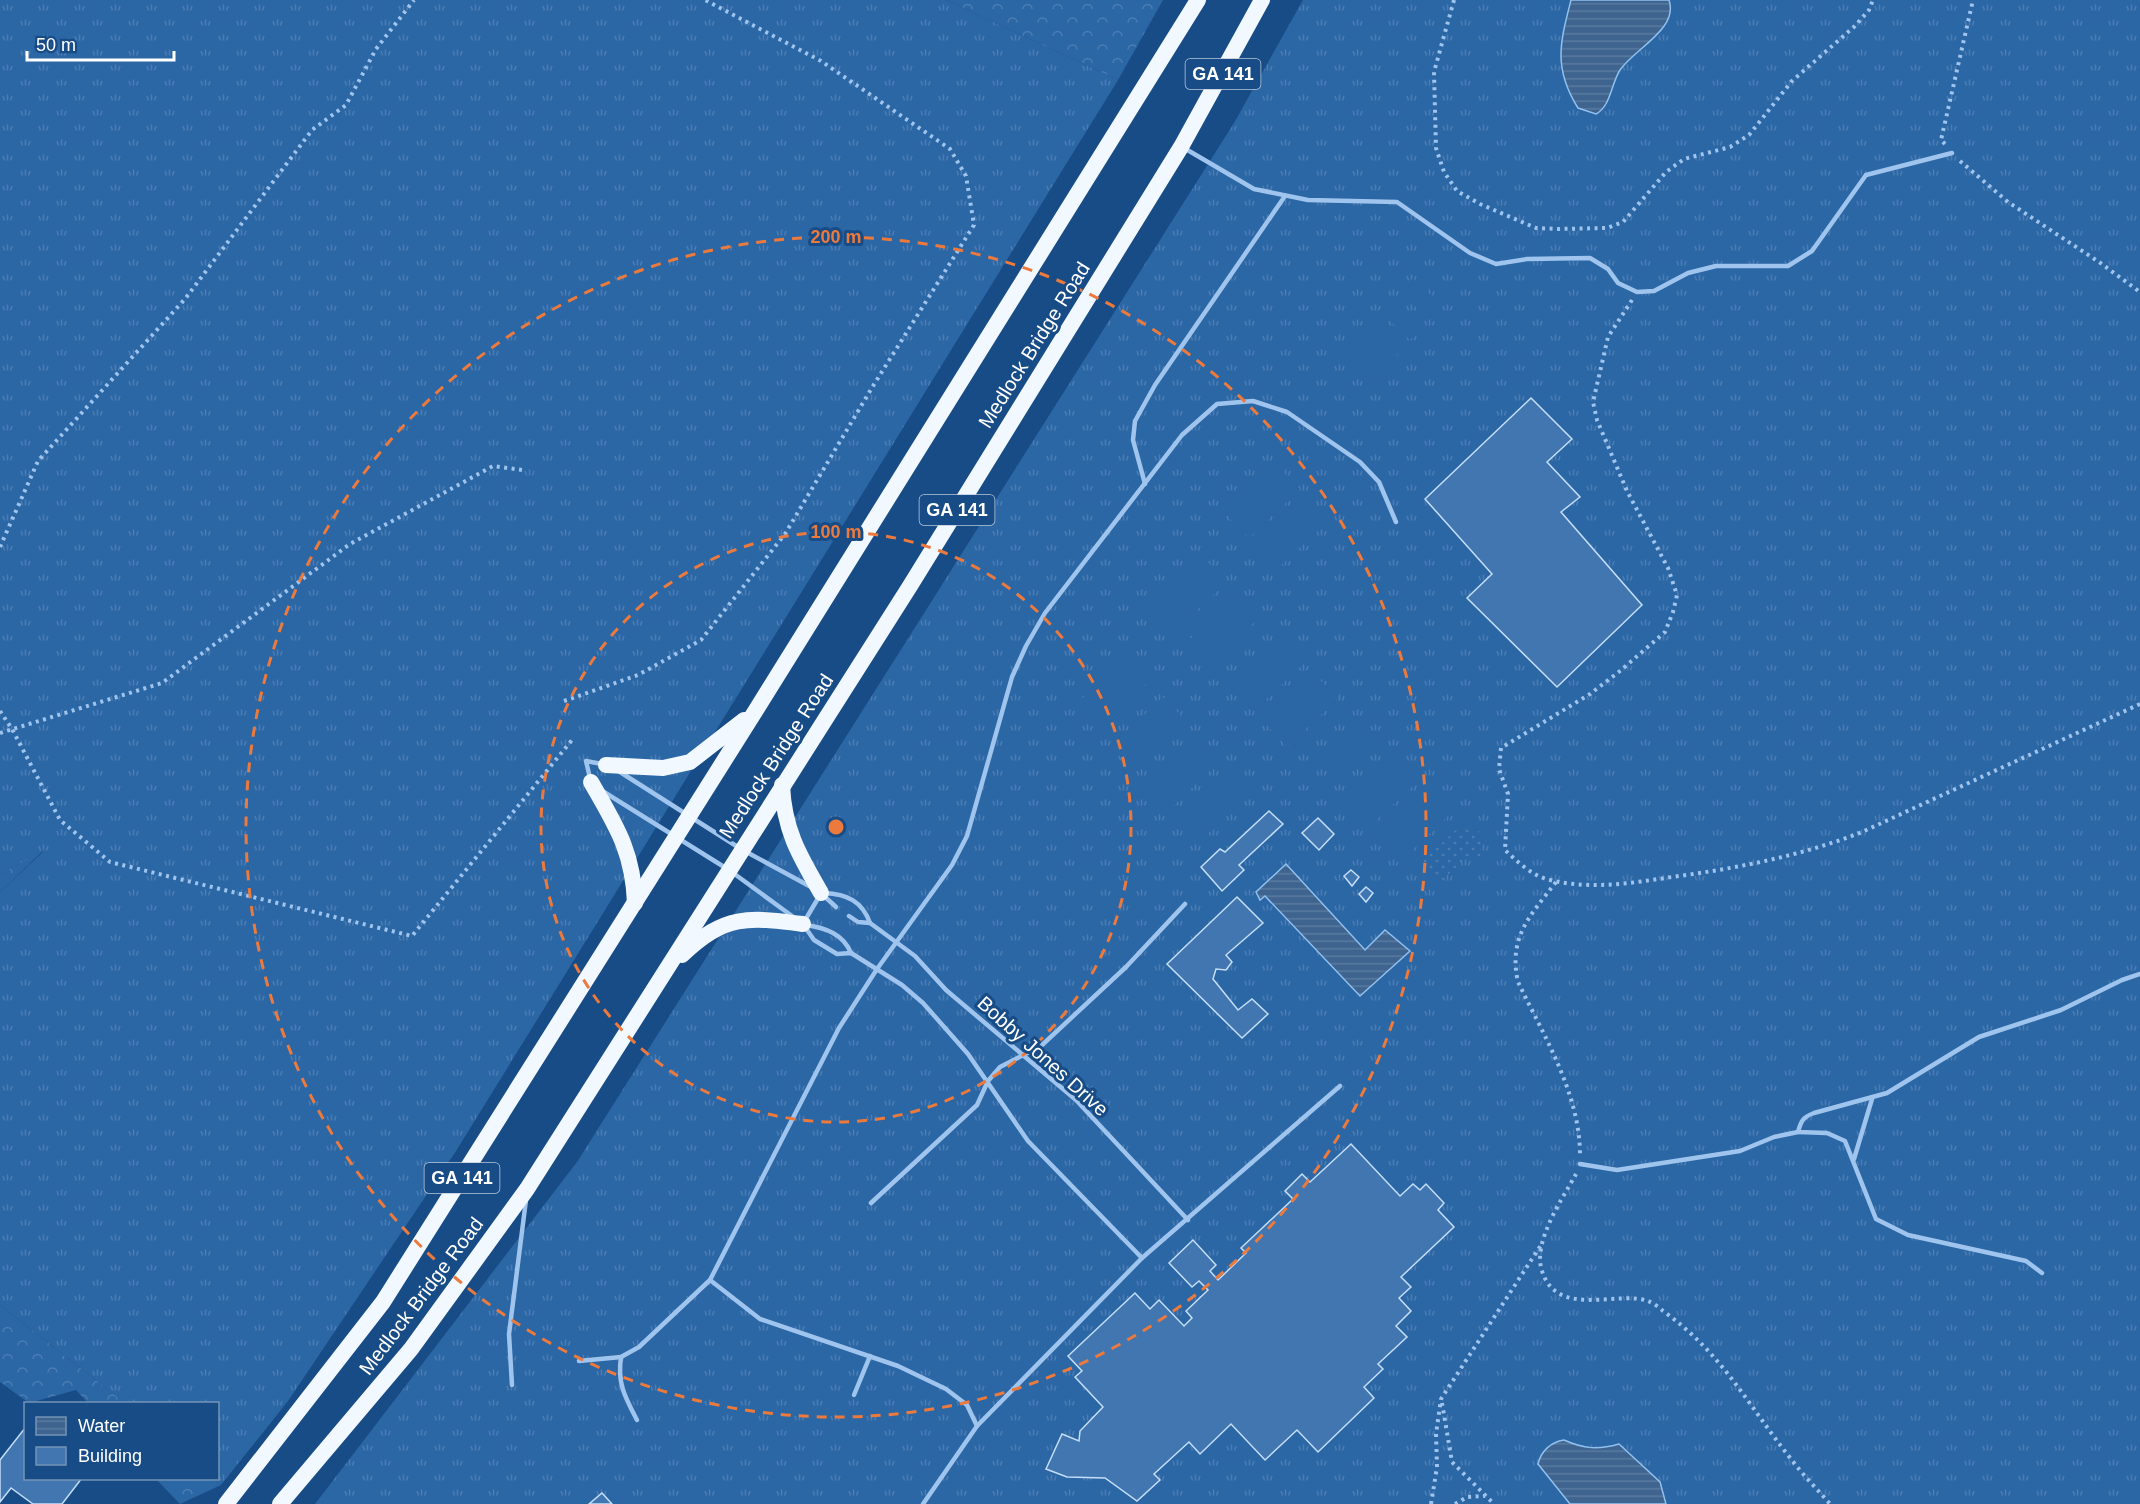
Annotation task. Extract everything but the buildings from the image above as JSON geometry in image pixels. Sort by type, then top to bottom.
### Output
[{"type":"highway","name":"Medlock Bridge Road","points":[[226,1504],[383,1302],[691,815],[1198,0]]},
{"type":"highway","name":"Medlock Bridge Road","points":[[280,1504],[411,1349],[527,1190],[910,585],[1181,147],[1262,0]]},
{"type":"highway","points":[[606,765],[663,768],[690,762],[756,710]]},
{"type":"highway","points":[[591,782],[629,855],[634,874],[635,903]]},
{"type":"highway","points":[[782,785],[783,807],[795,850],[821,893]]},
{"type":"highway","points":[[666,970],[693,945],[734,921],[760,918],[803,924]]},
{"type":"lane","points":[[1181,147],[1254,189],[1308,200],[1397,202],[1470,253],[1496,264],[1527,259],[1590,258],[1608,269],[1618,283],[1637,292],[1654,291],[1688,273],[1716,266],[1788,266],[1812,251],[1866,175],[1952,153]]},
{"type":"lane","points":[[1145,484],[1133,440],[1135,421],[1155,385],[1285,196]]},
{"type":"lane","points":[[579,1361],[621,1358],[639,1347],[710,1280],[839,1028],[877,969],[952,864],[967,836],[1012,677],[1026,646],[1045,613],[1182,435],[1217,404],[1253,401],[1287,412],[1360,462],[1378,482],[1396,522]]},
{"type":"lane","points":[[606,765],[586,761],[591,782],[729,870],[803,924],[820,943],[837,954],[851,953],[877,969],[931,1011],[988,1081],[1028,1141],[1142,1258]]},
{"type":"lane","name":"Bobby Jones Drive","points":[[606,765],[633,778],[741,849],[821,893],[836,907]]},
{"type":"lane","points":[[803,924],[821,893]]},
{"type":"lane","name":"Bobby Jones Drive","points":[[821,893],[841,893],[865,908],[870,922]]},
{"type":"lane","points":[[871,1203],[977,1105],[988,1081],[1000,1067],[1041,1046],[1126,967],[1185,904]]},
{"type":"lane","name":"Bobby Jones Drive","points":[[849,916],[858,922],[870,922],[897,940],[946,990],[1021,1056],[1076,1100],[1188,1220]]},
{"type":"lane","points":[[803,924],[824,927],[847,942],[851,953]]},
{"type":"lane","points":[[1798,1132],[1804,1117],[1887,1093],[1980,1037],[2061,1010],[2122,980],[2140,974]]},
{"type":"lane","points":[[923,1504],[977,1426],[1142,1258],[1340,1086]]},
{"type":"lane","points":[[1854,1159],[1872,1099]]},
{"type":"lane","points":[[1580,1164],[1617,1170],[1740,1151],[1774,1137],[1798,1132],[1836,1135],[1849,1146],[1876,1220],[1908,1235],[2026,1261],[2042,1273]]},
{"type":"lane","points":[[512,1385],[509,1334],[527,1190]]},
{"type":"lane","points":[[710,1280],[760,1319],[898,1366],[946,1389],[968,1405],[977,1426]]},
{"type":"lane","points":[[854,1395],[870,1356]]},
{"type":"lane","points":[[621,1358],[618,1373],[620,1389],[637,1420]]},
{"type":"path","points":[[0,547],[38,461],[185,298],[312,130],[346,105],[376,49],[414,0]]},
{"type":"path","points":[[564,701],[638,675],[701,640],[785,534],[873,386],[974,225],[966,176],[950,149],[821,61],[705,0]]},
{"type":"path","points":[[1454,0],[1434,72],[1436,148],[1444,172],[1457,191],[1480,204],[1536,228],[1558,230],[1606,228],[1623,222],[1666,172],[1684,159],[1730,147],[1749,135],[1792,81],[1855,26],[1869,10],[1873,0]]},
{"type":"path","points":[[1973,0],[1941,140],[1952,153],[2008,202],[2099,261],[2140,292]]},
{"type":"path","points":[[1637,292],[1608,337],[1593,402],[1597,420],[1627,491],[1668,568],[1677,595],[1665,632],[1590,694],[1501,748],[1499,769],[1508,794],[1505,850],[1527,869],[1556,881],[1584,885],[1623,885],[1733,869],[1815,850],[1862,832],[2140,704]]},
{"type":"path","points":[[0,733],[162,683],[350,544],[493,466],[522,470]]},
{"type":"path","points":[[0,711],[12,729],[60,820],[110,862],[412,936],[572,740]]},
{"type":"path","points":[[1431,1504],[1437,1467],[1436,1434],[1441,1399],[1542,1244],[1553,1216],[1580,1164],[1580,1133],[1575,1110],[1518,982],[1513,960],[1519,936],[1556,881]]},
{"type":"path","points":[[1542,1244],[1541,1271],[1554,1290],[1579,1300],[1648,1301],[1687,1329],[1736,1381],[1791,1459],[1830,1504]]},
{"type":"path","points":[[1441,1399],[1452,1462],[1494,1504]]},
{"type":"path","points":[[1455,1504],[1467,1497],[1486,1496]]},
{"type":"green space","points":[[0,0],[946,0],[1118,80],[456,1151],[288,1401],[221,1485],[215,1480],[219,1480],[219,1402],[124,1402],[0,1305],[0,892],[44,851],[0,875]]},
{"type":"green space","points":[[946,0],[1163,0],[1118,80]]},
{"type":"green space","points":[[1303,0],[2140,0],[2140,1504],[315,1504],[577,1162],[1234,123]]},
{"type":"green space","points":[[1413,278],[1442,306],[1429,319],[1400,292]]},
{"type":"green space","points":[[1394,299],[1423,326],[1410,340],[1381,312]]},
{"type":"green space","points":[[1376,318],[1405,346],[1392,360],[1363,332]]},
{"type":"green space","points":[[1357,338],[1386,366],[1373,380],[1344,352]]},
{"type":"green space","points":[[1277,466],[1300,489],[1249,538],[1226,514]]},
{"type":"green space","points":[[1306,496],[1329,520],[1278,568],[1255,544]]},
{"type":"green space","points":[[1205,559],[1227,582],[1175,631],[1153,607]]},
{"type":"green space","points":[[1237,594],[1260,617],[1209,665],[1187,642]]},
{"type":"green space","points":[[1282,640],[1304,663],[1254,711],[1231,688]]},
{"type":"green space","points":[[1126,658],[1148,682],[1097,730],[1074,706]]},
{"type":"green space","points":[[1316,676],[1338,699],[1287,747],[1265,723]]},
{"type":"green space","points":[[1163,697],[1185,720],[1134,768],[1112,745]]},
{"type":"green space","points":[[1359,724],[1376,742],[1337,780],[1320,762]]},
{"type":"green space","points":[[1200,736],[1222,759],[1171,808],[1149,784]]},
{"type":"green space","points":[[1395,758],[1418,781],[1367,829],[1345,806]]},
{"type":"green space","points":[[1230,768],[1253,791],[1202,839],[1179,816]]},
{"type":"green space","points":[[1427,792],[1449,815],[1399,863],[1377,840]]},
{"type":"green space","points":[[1457,829],[1483,832],[1479,862],[1468,856],[1441,881],[1423,861]]},
{"type":"green space","points":[[46,848],[0,892],[0,875]]},
{"type":"green space","points":[[0,1305],[124,1402],[87,1402],[76,1390],[28,1402],[0,1382]]},
{"type":"green space","points":[[157,1480],[215,1480],[221,1485],[180,1504]]},
{"type":"water","points":[[1571,0],[1669,0],[1668,20],[1654,38],[1620,70],[1605,106],[1596,114],[1578,108],[1570,94],[1562,68],[1562,43]]},
{"type":"water","points":[[1286,864],[1365,950],[1385,930],[1410,951],[1360,996],[1265,896],[1260,900],[1256,892]]},
{"type":"water","points":[[1564,1440],[1591,1448],[1619,1444],[1660,1482],[1666,1504],[1570,1504],[1538,1464],[1547,1448]]}]
